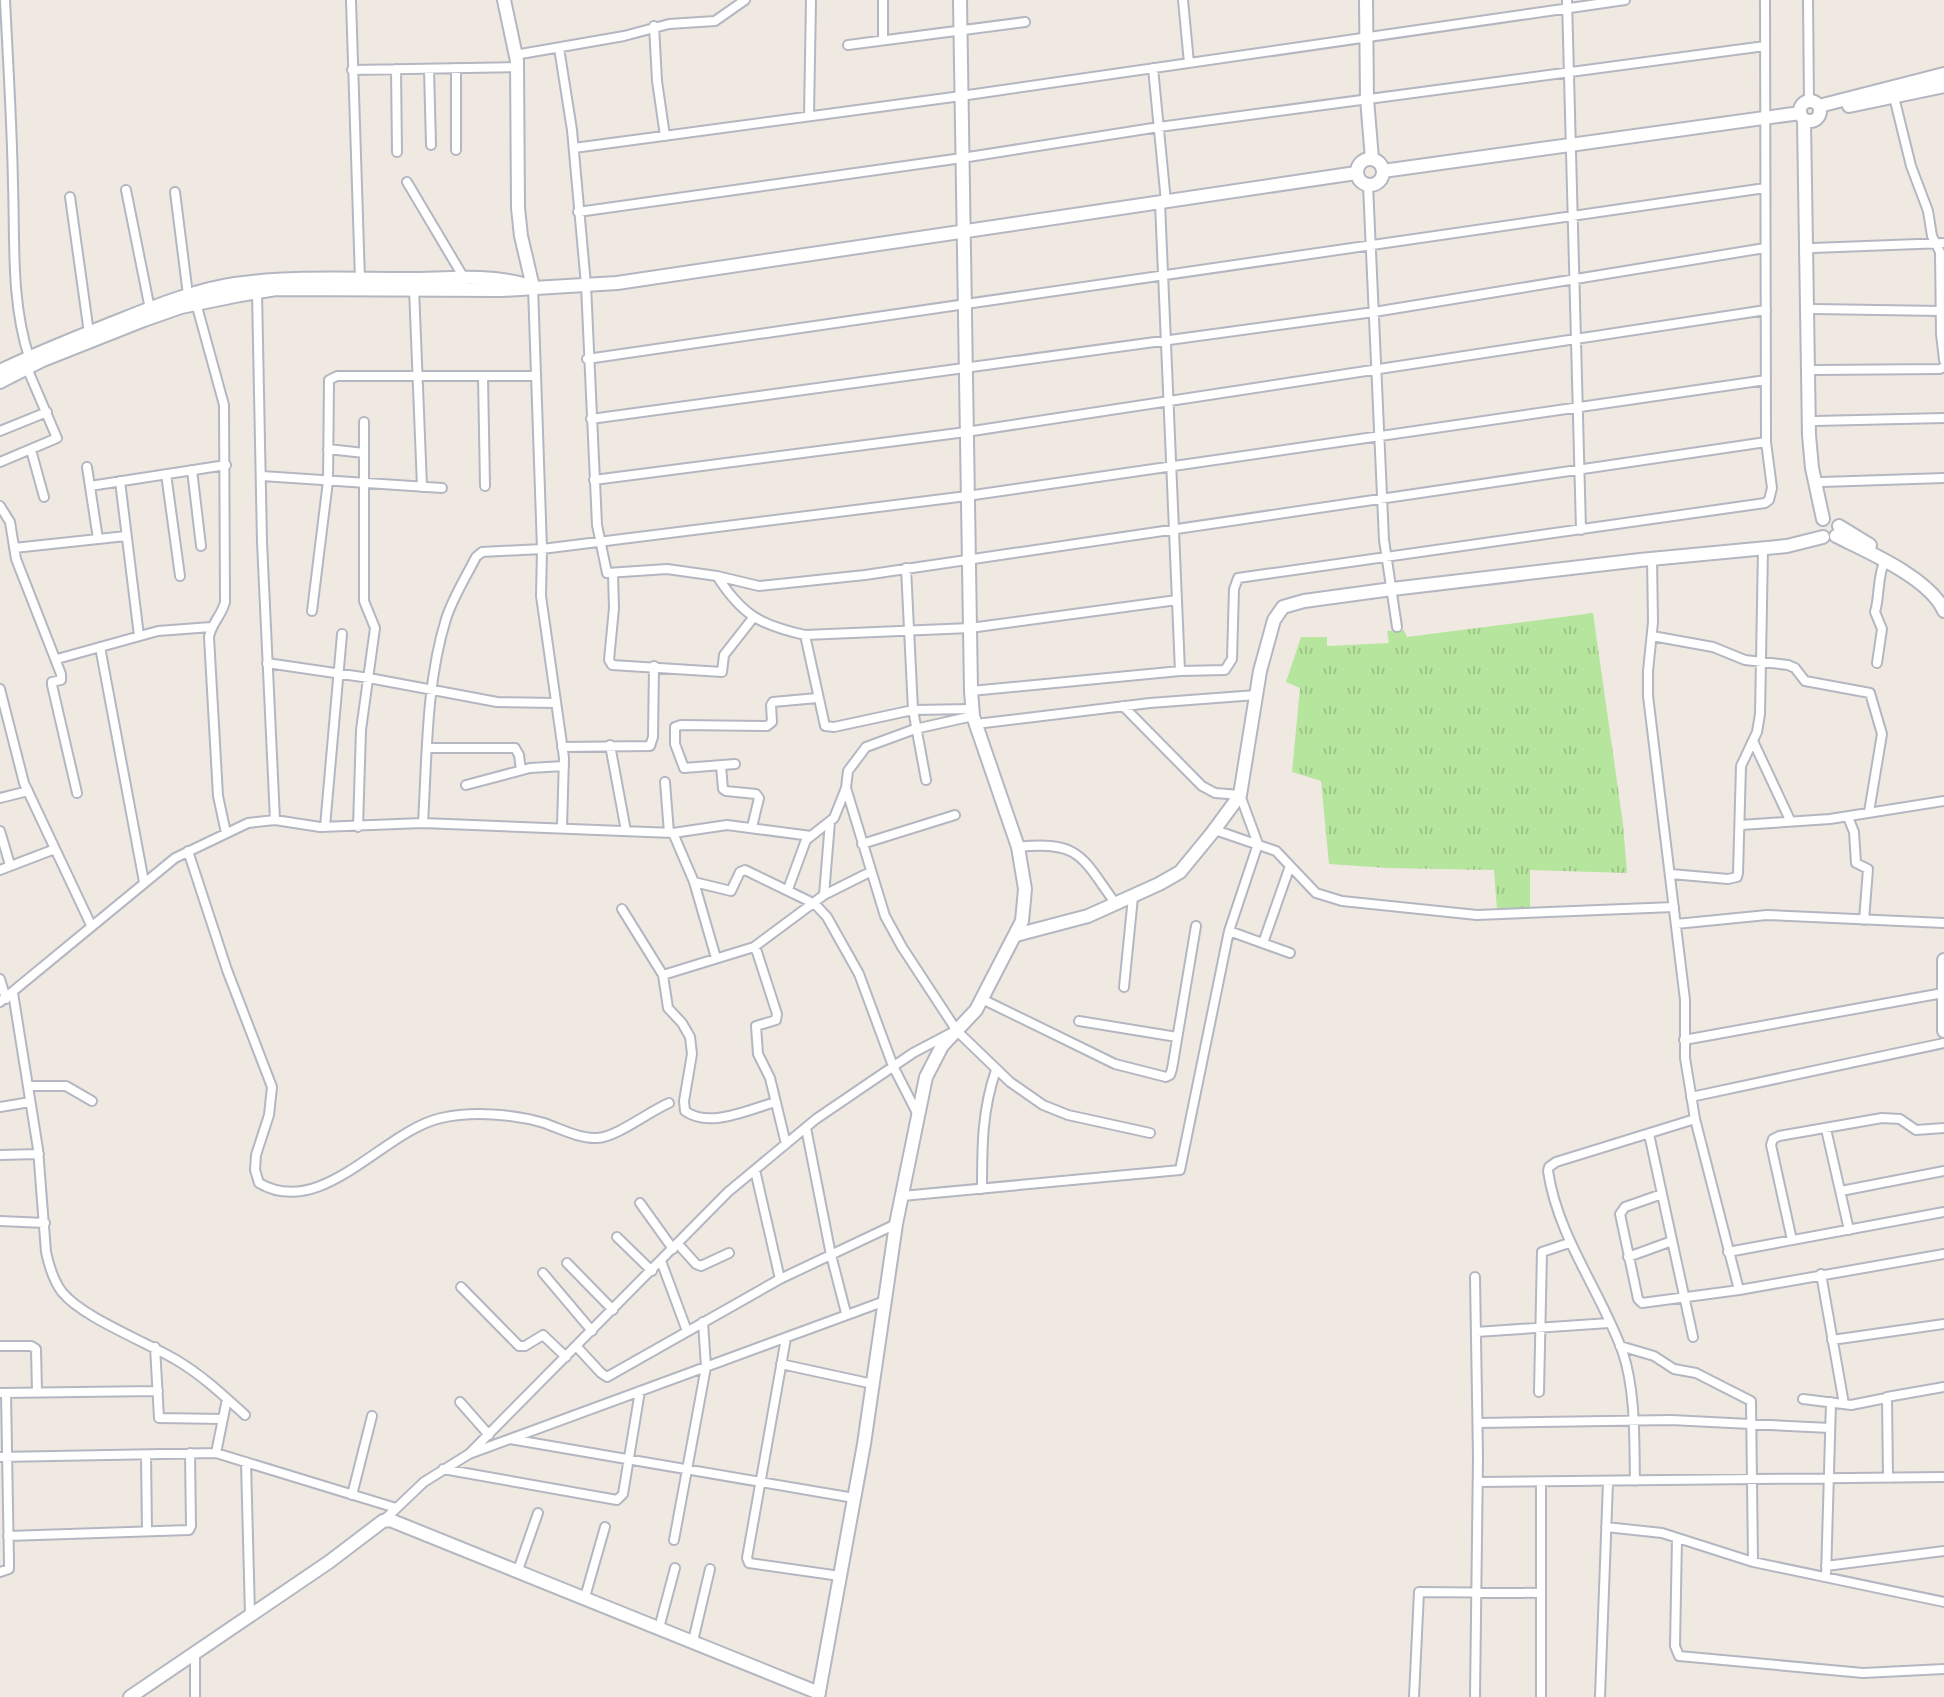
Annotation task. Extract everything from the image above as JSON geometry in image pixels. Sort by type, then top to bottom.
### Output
[{"type":"street","points":[[0,462],[57,438],[28,363],[20,331],[5,0]]},
{"type":"street","points":[[351,0],[360,284]]},
{"type":"street","points":[[504,0],[516,61],[518,208],[533,287],[541,596],[564,766],[562,827]]},
{"type":"street","points":[[352,70],[456,68],[516,61],[654,26],[715,21],[745,0]]},
{"type":"street","points":[[809,116],[811,0]]},
{"type":"street","points":[[883,0],[883,40]]},
{"type":"street","points":[[383,1521],[397,1521],[819,1695],[873,1384],[896,1224],[926,1077],[942,1046],[982,999],[1016,935],[1022,921],[1025,889],[1018,847],[974,716],[971,691],[960,0]]},
{"type":"street","points":[[1183,0],[1189,63]]},
{"type":"street","points":[[1366,0],[1367,99],[1372,159]]},
{"type":"street","points":[[574,148],[1189,63],[1567,4],[1625,0]]},
{"type":"street","points":[[971,691],[1180,671],[1218,671],[1230,666],[1234,589],[1238,578],[1386,559],[1769,500],[1772,488],[1766,442],[1765,0]]},
{"type":"street","points":[[1808,0],[1815,421],[1830,527]]},
{"type":"street","points":[[1567,4],[1581,530]]},
{"type":"street","points":[[848,45],[1025,22]]},
{"type":"street","points":[[654,26],[657,81],[665,136]]},
{"type":"street","points":[[578,212],[1159,127],[1765,46]]},
{"type":"street","points":[[559,48],[574,148],[586,285],[587,359],[600,542],[605,570],[613,574],[667,569],[759,586],[906,568],[1766,442]]},
{"type":"street","points":[[456,68],[456,150]]},
{"type":"street","points":[[1153,68],[1163,202],[1162,277],[1180,671]]},
{"type":"street","points":[[396,69],[397,152]]},
{"type":"street","points":[[429,69],[431,145]]},
{"type":"street","points":[[1811,112],[1944,74]]},
{"type":"street","points":[[1383,171],[1811,112],[1944,86]]},
{"type":"street","points":[[1894,97],[1911,166],[1940,243],[1944,360]]},
{"type":"street","points":[[1811,112],[1809,435],[1812,468],[1830,527],[1885,560],[1934,596],[1944,611]]},
{"type":"street","points":[[1372,159],[1383,171],[1379,182],[1368,185],[1358,179],[1356,173],[1360,162],[1372,159]]},
{"type":"street","points":[[0,371],[234,284],[533,287],[617,283],[1356,173]]},
{"type":"street","points":[[407,182],[464,284]]},
{"type":"street","points":[[1368,185],[1386,559],[1397,627]]},
{"type":"street","points":[[587,359],[1765,188]]},
{"type":"street","points":[[126,190],[150,309]]},
{"type":"street","points":[[175,192],[192,299],[223,396],[225,602],[211,627],[210,662],[219,808],[226,833]]},
{"type":"street","points":[[70,197],[89,333]]},
{"type":"street","points":[[1813,248],[1940,243]]},
{"type":"street","points":[[591,419],[1374,312],[1765,248]]},
{"type":"street","points":[[0,382],[28,363],[89,333],[150,309],[192,299],[276,289],[360,284]]},
{"type":"street","points":[[414,284],[422,487]]},
{"type":"street","points":[[257,292],[267,663],[275,820]]},
{"type":"street","points":[[1814,309],[1941,311]]},
{"type":"street","points":[[594,480],[966,432],[1766,310]]},
{"type":"street","points":[[1815,370],[1944,367]]},
{"type":"street","points":[[483,376],[485,486]]},
{"type":"street","points":[[312,611],[328,481],[328,385],[332,377],[536,376]]},
{"type":"street","points":[[423,823],[432,690],[447,617],[476,557],[482,552],[542,549],[967,496],[1766,380]]},
{"type":"street","points":[[0,431],[47,412]]},
{"type":"street","points":[[1815,421],[1944,418]]},
{"type":"street","points":[[358,827],[361,730],[375,628],[364,601],[364,422]]},
{"type":"street","points":[[328,449],[364,453]]},
{"type":"street","points":[[31,450],[44,497]]},
{"type":"street","points":[[90,486],[226,465]]},
{"type":"street","points":[[87,467],[98,539]]},
{"type":"street","points":[[192,470],[201,546]]},
{"type":"street","points":[[166,474],[180,576]]},
{"type":"street","points":[[262,476],[442,488]]},
{"type":"street","points":[[1822,482],[1944,478]]},
{"type":"street","points":[[120,481],[139,636]]},
{"type":"street","points":[[0,506],[10,522],[14,548],[31,599],[62,677],[52,685],[77,793]]},
{"type":"street","points":[[1016,935],[1088,916],[1133,897],[1180,872],[1215,830],[1240,795],[1260,671],[1274,620],[1283,607],[1304,601],[1392,589],[1787,546],[1830,527]]},
{"type":"street","points":[[1830,527],[1904,567],[1942,595]]},
{"type":"street","points":[[14,548],[126,536]]},
{"type":"street","points":[[1671,874],[1728,879],[1737,877],[1741,766],[1753,741],[1760,714],[1763,549]]},
{"type":"street","points":[[1652,559],[1652,636],[1647,684],[1685,1000],[1684,1040],[1695,1119],[1739,1290]]},
{"type":"street","points":[[1877,663],[1882,629],[1875,612],[1885,560]]},
{"type":"street","points":[[906,568],[913,710],[926,780]]},
{"type":"street","points":[[613,574],[610,663],[616,666],[722,672],[724,655],[753,618]]},
{"type":"street","points":[[717,576],[731,597],[753,618],[805,635],[970,628],[1177,600]]},
{"type":"street","points":[[57,659],[139,636],[175,629],[211,627]]},
{"type":"street","points":[[325,827],[342,634]]},
{"type":"street","points":[[805,635],[817,698],[824,723],[829,728],[913,710],[974,716]]},
{"type":"street","points":[[1652,636],[1713,647],[1739,659],[1788,665],[1795,668],[1805,681],[1871,695],[1882,734],[1869,812]]},
{"type":"street","points":[[100,647],[144,882]]},
{"type":"street","points":[[267,663],[497,702],[556,703]]},
{"type":"street","points":[[562,747],[645,747],[652,742],[654,666]]},
{"type":"street","points":[[0,689],[28,791],[91,925]]},
{"type":"street","points":[[788,889],[806,840],[838,812],[848,771],[866,747],[915,729],[974,716],[1256,695]]},
{"type":"street","points":[[735,764],[684,768],[674,742],[675,727],[767,726],[772,722],[773,702],[817,698]]},
{"type":"street","points":[[1123,706],[1202,786],[1215,793],[1240,795]]},
{"type":"street","points":[[0,728],[11,725]]},
{"type":"street","points":[[1753,741],[1790,820]]},
{"type":"street","points":[[610,745],[626,831]]},
{"type":"street","points":[[428,748],[515,748],[521,770]]},
{"type":"street","points":[[466,785],[521,770],[564,766]]},
{"type":"street","points":[[721,766],[723,789],[758,796],[752,827]]},
{"type":"street","points":[[665,782],[671,833],[694,882],[716,958]]},
{"type":"street","points":[[846,788],[878,899],[894,934],[957,1031],[996,1070],[1043,1105],[1150,1133]]},
{"type":"street","points":[[0,798],[28,791]]},
{"type":"street","points":[[902,1196],[1180,1170],[1229,931],[1258,844],[1240,795]]},
{"type":"street","points":[[1741,825],[1848,817],[1944,801]]},
{"type":"street","points":[[862,844],[955,815]]},
{"type":"street","points":[[1848,817],[1854,832],[1856,863],[1869,870],[1864,920]]},
{"type":"street","points":[[6,998],[144,882],[188,851],[248,823],[275,820],[325,827],[358,827],[423,823],[671,833],[719,825],[811,836]]},
{"type":"street","points":[[824,895],[830,822]]},
{"type":"street","points":[[1215,830],[1276,851],[1309,887],[1324,897],[1434,912],[1487,915],[1674,907]]},
{"type":"street","points":[[0,831],[10,865]]},
{"type":"street","points":[[1018,847],[1054,844],[1072,850],[1083,859],[1116,904]]},
{"type":"street","points":[[0,870],[55,849]]},
{"type":"street","points":[[188,851],[224,963],[272,1087],[269,1115],[256,1155],[255,1170],[259,1183],[271,1190],[289,1192],[324,1185],[407,1132],[442,1118],[484,1115],[519,1117],[585,1137],[601,1138],[669,1103]]},
{"type":"street","points":[[1263,943],[1290,866]]},
{"type":"street","points":[[694,882],[731,891],[740,872],[745,870],[815,904],[835,929],[859,974],[893,1066],[918,1116]]},
{"type":"street","points":[[663,975],[754,947],[824,895],[870,872]]},
{"type":"street","points":[[1124,987],[1133,897]]},
{"type":"street","points":[[622,909],[663,975],[668,1008],[690,1037],[692,1054],[685,1111],[694,1117],[707,1119],[776,1102]]},
{"type":"street","points":[[1676,924],[1767,915],[1944,923]]},
{"type":"street","points":[[982,999],[1115,1064],[1162,1077],[1170,1075],[1196,926]]},
{"type":"street","points":[[1229,931],[1290,953]]},
{"type":"street","points":[[754,947],[777,1014],[776,1020],[757,1024],[758,1054],[770,1078],[786,1144]]},
{"type":"street","points":[[1944,960],[1944,1031]]},
{"type":"street","points":[[0,979],[28,1086],[39,1154],[49,1266],[60,1289],[80,1307],[196,1373],[245,1415]]},
{"type":"street","points":[[1684,1040],[1943,993]]},
{"type":"street","points":[[1079,1021],[1177,1037]]},
{"type":"street","points":[[469,1454],[728,1192],[806,1128],[893,1066],[957,1031]]},
{"type":"street","points":[[1691,1097],[1944,1043]]},
{"type":"street","points":[[982,1189],[982,1126],[987,1094],[996,1070]]},
{"type":"street","points":[[28,1086],[66,1086],[92,1101]]},
{"type":"street","points":[[0,1107],[30,1102]]},
{"type":"street","points":[[1792,1240],[1772,1142],[1779,1136],[1882,1118],[1900,1119],[1916,1130],[1944,1128]]},
{"type":"street","points":[[1635,1481],[1627,1371],[1620,1346],[1569,1243],[1549,1177],[1549,1167],[1695,1119]]},
{"type":"street","points":[[806,1128],[831,1255],[846,1313]]},
{"type":"street","points":[[1826,1129],[1849,1230]]},
{"type":"street","points":[[1649,1134],[1693,1337]]},
{"type":"street","points":[[0,1155],[39,1154]]},
{"type":"street","points":[[755,1170],[780,1279]]},
{"type":"street","points":[[1841,1191],[1944,1171]]},
{"type":"street","points":[[1662,1194],[1620,1210],[1628,1257],[1638,1299],[1642,1303],[1739,1290],[1944,1254]]},
{"type":"street","points":[[640,1203],[676,1246],[696,1264],[701,1266],[729,1253]]},
{"type":"street","points":[[1728,1252],[1944,1212]]},
{"type":"street","points":[[0,1221],[45,1223]]},
{"type":"street","points":[[577,1347],[607,1377],[780,1279],[896,1224]]},
{"type":"street","points":[[617,1237],[652,1271]]},
{"type":"street","points":[[1628,1257],[1672,1241]]},
{"type":"street","points":[[1539,1392],[1542,1252],[1569,1243]]},
{"type":"street","points":[[661,1261],[687,1331]]},
{"type":"street","points":[[567,1263],[613,1310]]},
{"type":"street","points":[[543,1273],[592,1331]]},
{"type":"street","points":[[1821,1274],[1844,1404]]},
{"type":"street","points":[[1475,1277],[1478,1423],[1475,1697]]},
{"type":"street","points":[[461,1287],[519,1346],[525,1346],[543,1335],[566,1357]]},
{"type":"street","points":[[130,1697],[383,1521],[442,1469],[469,1454],[885,1301]]},
{"type":"street","points":[[674,1540],[706,1367],[703,1322]]},
{"type":"street","points":[[1476,1332],[1609,1323]]},
{"type":"street","points":[[1832,1340],[1944,1324]]},
{"type":"street","points":[[786,1338],[746,1553],[749,1563],[840,1576]]},
{"type":"street","points":[[0,1346],[31,1346],[36,1349],[37,1392]]},
{"type":"street","points":[[1620,1346],[1654,1356],[1670,1367],[1692,1372],[1748,1398],[1752,1408],[1753,1562]]},
{"type":"street","points":[[155,1347],[158,1414],[163,1420],[223,1419]]},
{"type":"street","points":[[781,1364],[873,1384]]},
{"type":"street","points":[[1803,1399],[1862,1404],[1944,1387]]},
{"type":"street","points":[[0,1572],[9,1569],[3,1393],[158,1391]]},
{"type":"street","points":[[442,1469],[612,1500],[621,1498],[640,1391]]},
{"type":"street","points":[[1886,1398],[1888,1478]]},
{"type":"street","points":[[216,1453],[227,1399]]},
{"type":"street","points":[[460,1402],[489,1435]]},
{"type":"street","points":[[1826,1577],[1831,1402]]},
{"type":"street","points":[[352,1495],[372,1416]]},
{"type":"street","points":[[1478,1423],[1633,1421],[1830,1428]]},
{"type":"street","points":[[509,1439],[854,1498]]},
{"type":"street","points":[[8,1536],[189,1530],[190,1453]]},
{"type":"street","points":[[3,1457],[216,1453],[396,1508]]},
{"type":"street","points":[[146,1455],[147,1531]]},
{"type":"street","points":[[246,1462],[250,1615]]},
{"type":"street","points":[[1478,1482],[1944,1477]]},
{"type":"street","points":[[1541,1482],[1541,1697]]},
{"type":"street","points":[[1600,1697],[1608,1482]]},
{"type":"street","points":[[518,1570],[538,1513]]},
{"type":"street","points":[[585,1597],[605,1527]]},
{"type":"street","points":[[1606,1527],[1662,1533],[1753,1562],[1944,1602]]},
{"type":"street","points":[[1677,1538],[1675,1646],[1679,1656],[1863,1673],[1944,1669]]},
{"type":"street","points":[[1826,1566],[1944,1551]]},
{"type":"street","points":[[659,1628],[675,1568]]},
{"type":"street","points":[[693,1641],[710,1569]]},
{"type":"street","points":[[1414,1697],[1419,1592],[1541,1593]]},
{"type":"street","points":[[195,1653],[195,1697]]},
{"type":"green space","points":[[1593,613],[1627,873],[1530,870],[1530,908],[1497,909],[1494,870],[1329,864],[1321,781],[1292,772],[1300,688],[1286,682],[1301,637],[1327,637],[1327,646],[1389,643],[1387,631],[1404,630],[1407,637]]}]
